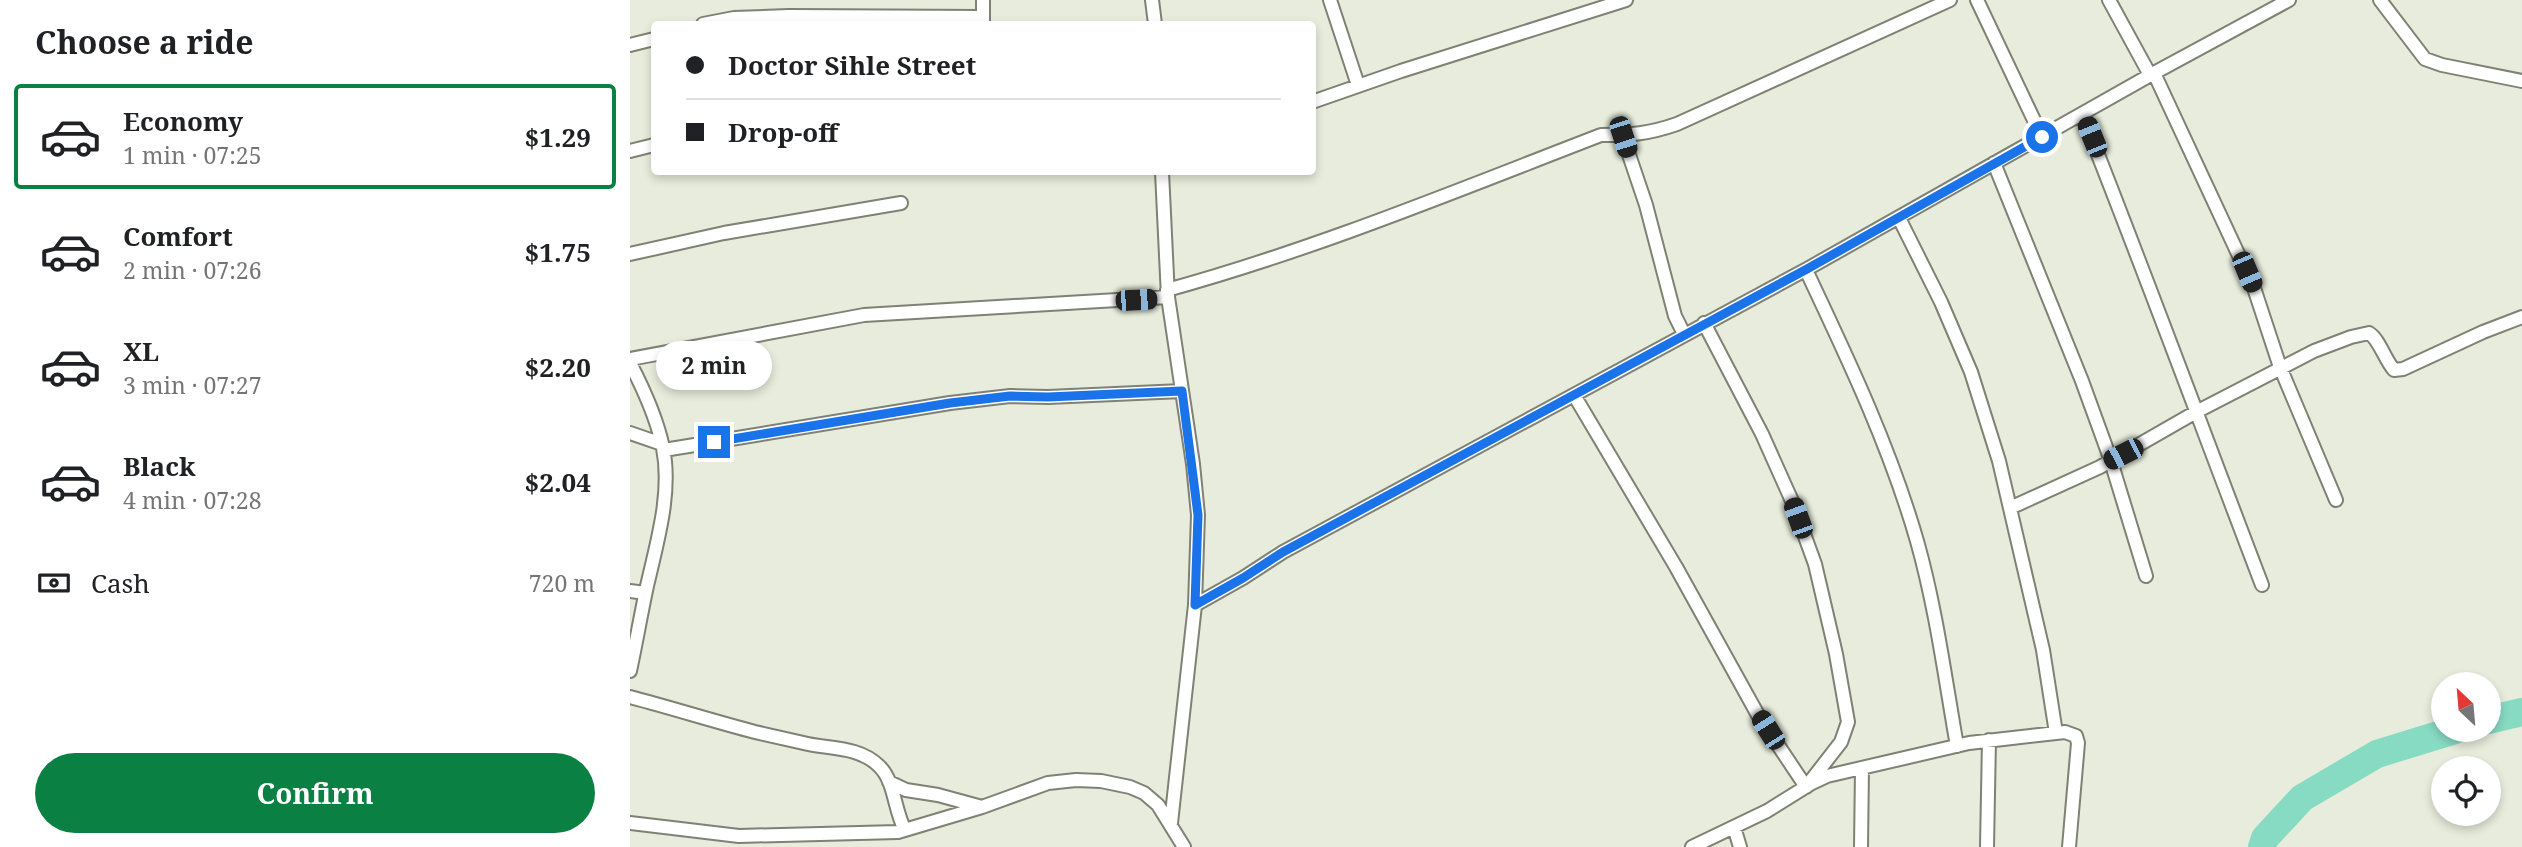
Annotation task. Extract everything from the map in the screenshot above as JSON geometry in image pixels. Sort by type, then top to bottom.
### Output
[{"type":"street","points":[[722,21],[789,16],[983,21],[983,0]]},
{"type":"street","points":[[1152,0],[1155,21]]},
{"type":"street","points":[[1330,0],[1358,85]]},
{"type":"street","points":[[1316,101],[1626,0]]},
{"type":"street","points":[[630,671],[660,526],[666,473],[663,447],[645,392],[630,361],[864,315],[1167,293],[1282,255],[1601,135],[1623,137],[1653,132],[1677,124],[1950,0]]},
{"type":"street","points":[[1977,0],[2042,137]]},
{"type":"street","points":[[2109,0],[2152,74],[2254,288],[2280,368],[2336,500]]},
{"type":"street","points":[[1195,605],[1283,552],[1806,270],[2152,74],[2289,0]]},
{"type":"street","points":[[2379,0],[2425,58],[2442,65],[2522,81]]},
{"type":"street","points":[[630,45],[651,40]]},
{"type":"street","points":[[2082,114],[2262,585]]},
{"type":"street","points":[[1623,137],[1646,205],[1675,316],[1684,334]]},
{"type":"street","points":[[630,151],[651,146]]},
{"type":"street","points":[[1994,163],[2082,381],[2146,576]]},
{"type":"street","points":[[1162,175],[1167,293],[1198,515],[1195,605],[1171,823]]},
{"type":"street","points":[[630,254],[724,233],[901,203]]},
{"type":"street","points":[[1899,218],[1941,302],[1971,372],[1999,461],[2043,650],[2056,733]]},
{"type":"street","points":[[1806,270],[1873,416],[1908,510],[1927,577],[1957,746]]},
{"type":"street","points":[[2010,508],[2110,460],[2196,412],[2334,342],[2370,333],[2376,337],[2384,358],[2394,370],[2403,369],[2522,317]]},
{"type":"street","points":[[1704,323],[1762,434],[1792,501],[1815,564],[1838,664],[1847,709],[1846,730],[1833,753],[1806,786]]},
{"type":"street","points":[[630,433],[663,447],[1010,396],[1048,397],[1182,391]]},
{"type":"street","points":[[1574,395],[1690,591],[1758,715],[1806,786]]},
{"type":"street","points":[[630,591],[645,593]]},
{"type":"street","points":[[630,697],[756,732],[855,751],[877,763],[889,782],[897,813],[905,830]]},
{"type":"street","points":[[1692,847],[1784,802],[1806,786],[1827,776],[1989,740],[2071,733],[2076,736],[2078,744],[2068,847]]},
{"type":"street","points":[[1987,847],[1989,740]]},
{"type":"street","points":[[1861,847],[1862,768]]},
{"type":"street","points":[[630,823],[741,842],[824,841],[905,830],[982,807],[1048,783],[1101,781],[1144,793],[1158,805],[1184,847]]},
{"type":"street","points":[[889,782],[906,790],[938,795],[982,807]]},
{"type":"street","points":[[1734,827],[1740,847]]},
{"type":"waterway","points":[[2501,717],[2522,712]]},
{"type":"waterway","points":[[2262,847],[2265,838],[2302,798],[2377,754],[2431,737]]},
{"type":"route","points":[[714,442],[950,403],[1010,396],[1048,397],[1182,391],[1198,515],[1195,605],[1283,552],[1807,269],[2042,137]]}]
